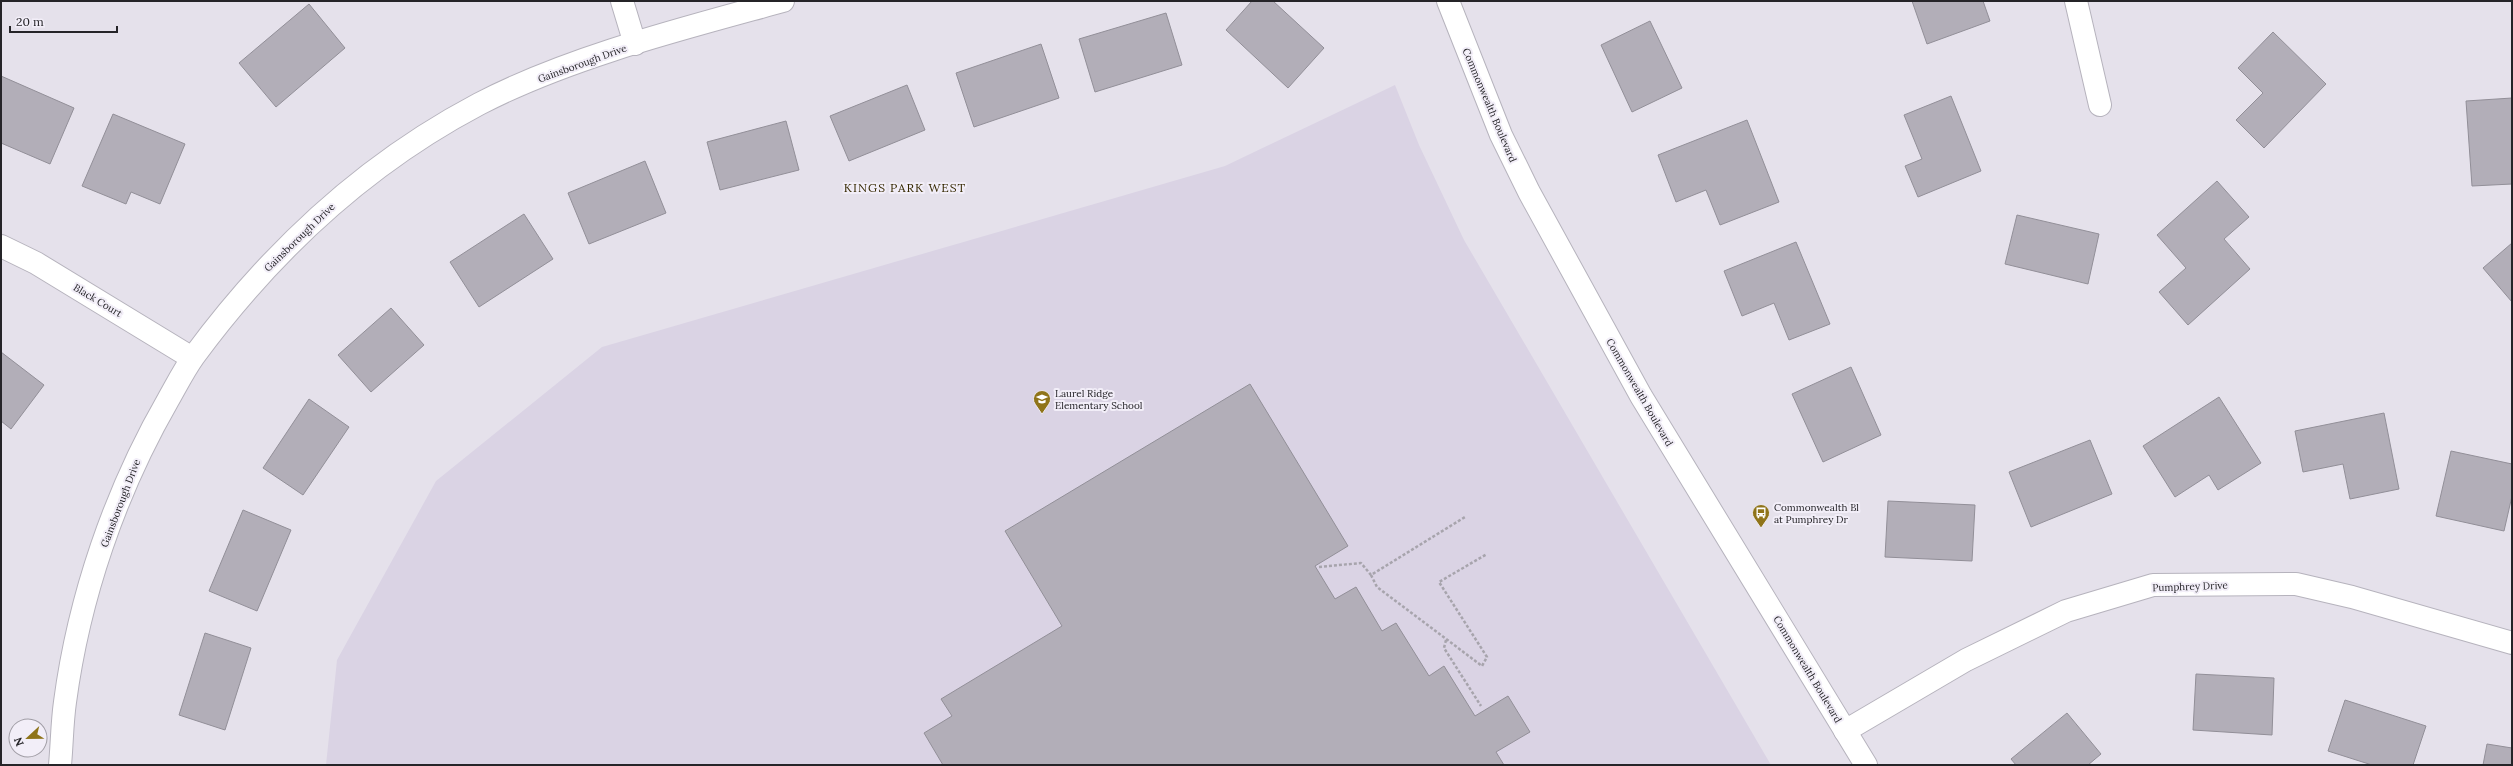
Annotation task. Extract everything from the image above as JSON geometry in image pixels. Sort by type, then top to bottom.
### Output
[{"type":"street","points":[[622,1],[635,44]]},
{"type":"street","name":"Gainsborough Drive","points":[[60,765],[65,703],[77,635],[89,586],[126,484],[150,431],[192,358],[280,252],[339,199],[384,164],[432,131],[482,103],[564,68],[635,44],[783,1]]},
{"type":"street","name":"Commonwealth Boulevard","points":[[1448,1],[1501,135],[1529,192],[1641,396],[1866,765]]},
{"type":"street","points":[[2076,1],[2100,105]]},
{"type":"street","name":"Black Court","points":[[1,246],[36,263],[192,358]]},
{"type":"street","name":"Pumphrey Drive","points":[[1845,731],[1966,660],[2066,611],[2154,585],[2296,584],[2352,597],[2512,643]]},
{"type":"path","points":[[1371,575],[1465,517]]},
{"type":"path","points":[[1319,567],[1361,563],[1371,575],[1377,587],[1482,666],[1487,657],[1439,582],[1487,554]]},
{"type":"path","points":[[1446,639],[1444,648],[1481,706]]},
{"type":"shaded area","name":"Laurel Ridge Elementary School","points":[[1395,85],[1419,145],[1464,240],[1771,765],[326,765],[337,660],[436,481],[602,347],[1225,166]]},
{"type":"building","points":[[1252,1],[1273,1],[1324,48],[1288,88],[1226,30]]},
{"type":"building","points":[[1912,1],[1983,1],[1990,21],[1927,44]]},
{"type":"building","points":[[309,4],[345,48],[276,107],[239,63]]},
{"type":"building","points":[[1166,13],[1182,65],[1095,92],[1079,39]]},
{"type":"building","points":[[1650,21],[1682,88],[1632,112],[1601,45]]},
{"type":"building","points":[[2273,32],[2326,84],[2264,148],[2236,120],[2263,93],[2238,68]]},
{"type":"building","points":[[1041,44],[1059,98],[974,127],[956,73]]},
{"type":"building","points":[[1,76],[74,108],[50,164],[1,143]]},
{"type":"building","points":[[907,85],[925,130],[849,161],[830,116]]},
{"type":"building","points":[[1951,96],[1981,171],[1918,197],[1905,166],[1922,159],[1904,115]]},
{"type":"building","points":[[2512,98],[2512,184],[2472,186],[2466,101]]},
{"type":"building","points":[[113,114],[185,144],[160,204],[131,192],[126,204],[82,186]]},
{"type":"building","points":[[1747,120],[1779,202],[1720,225],[1706,190],[1676,202],[1658,155]]},
{"type":"building","points":[[786,121],[799,170],[720,190],[707,142]]},
{"type":"building","points":[[645,161],[666,213],[589,244],[568,193]]},
{"type":"building","points":[[2217,181],[2249,217],[2224,239],[2250,269],[2188,325],[2159,292],[2186,268],[2157,235]]},
{"type":"building","points":[[524,214],[553,259],[479,307],[450,262]]},
{"type":"building","points":[[2017,215],[2099,234],[2088,284],[2005,264]]},
{"type":"building","points":[[1796,242],[1830,324],[1789,340],[1774,303],[1742,316],[1724,271]]},
{"type":"building","points":[[2512,243],[2512,302],[2483,268]]},
{"type":"building","points":[[391,308],[424,345],[371,392],[338,355]]},
{"type":"building","points":[[1,352],[44,385],[11,429],[1,421]]},
{"type":"building","points":[[1851,367],[1881,435],[1823,462],[1792,394]]},
{"type":"building","points":[[1250,384],[1348,546],[1315,566],[1335,599],[1356,587],[1382,631],[1396,623],[1429,676],[1444,666],[1475,716],[1508,696],[1530,732],[1496,752],[1504,765],[943,765],[924,733],[952,716],[941,699],[1062,626],[1005,531]]},
{"type":"building","points":[[2219,397],[2261,463],[2218,490],[2209,475],[2175,497],[2143,446]]},
{"type":"building","points":[[309,399],[349,427],[303,495],[263,468]]},
{"type":"building","points":[[2384,413],[2399,489],[2350,499],[2343,464],[2303,472],[2295,431]]},
{"type":"building","points":[[2090,440],[2112,494],[2031,527],[2009,472]]},
{"type":"building","points":[[2451,451],[2512,464],[2512,496],[2504,531],[2436,516]]},
{"type":"building","points":[[1888,501],[1975,505],[1972,561],[1885,557]]},
{"type":"building","points":[[243,510],[291,530],[257,611],[209,591]]},
{"type":"building","points":[[205,633],[251,648],[225,730],[179,715]]},
{"type":"building","points":[[2196,674],[2274,678],[2272,735],[2193,730]]},
{"type":"building","points":[[2345,700],[2426,726],[2413,765],[2372,765],[2328,751]]},
{"type":"building","points":[[2067,713],[2101,754],[2088,765],[2016,765],[2011,759]]},
{"type":"building","points":[[2487,744],[2512,748],[2512,765],[2483,765]]},
{"type":"place","name":"Laurel Ridge Elementary School","points":[[1042,414]]},
{"type":"place","name":"Commonwealth Bl at Pumphrey Dr","points":[[1761,528]]},
{"type":"district","name":"KINGS PARK WEST","points":[[905,188]]}]
